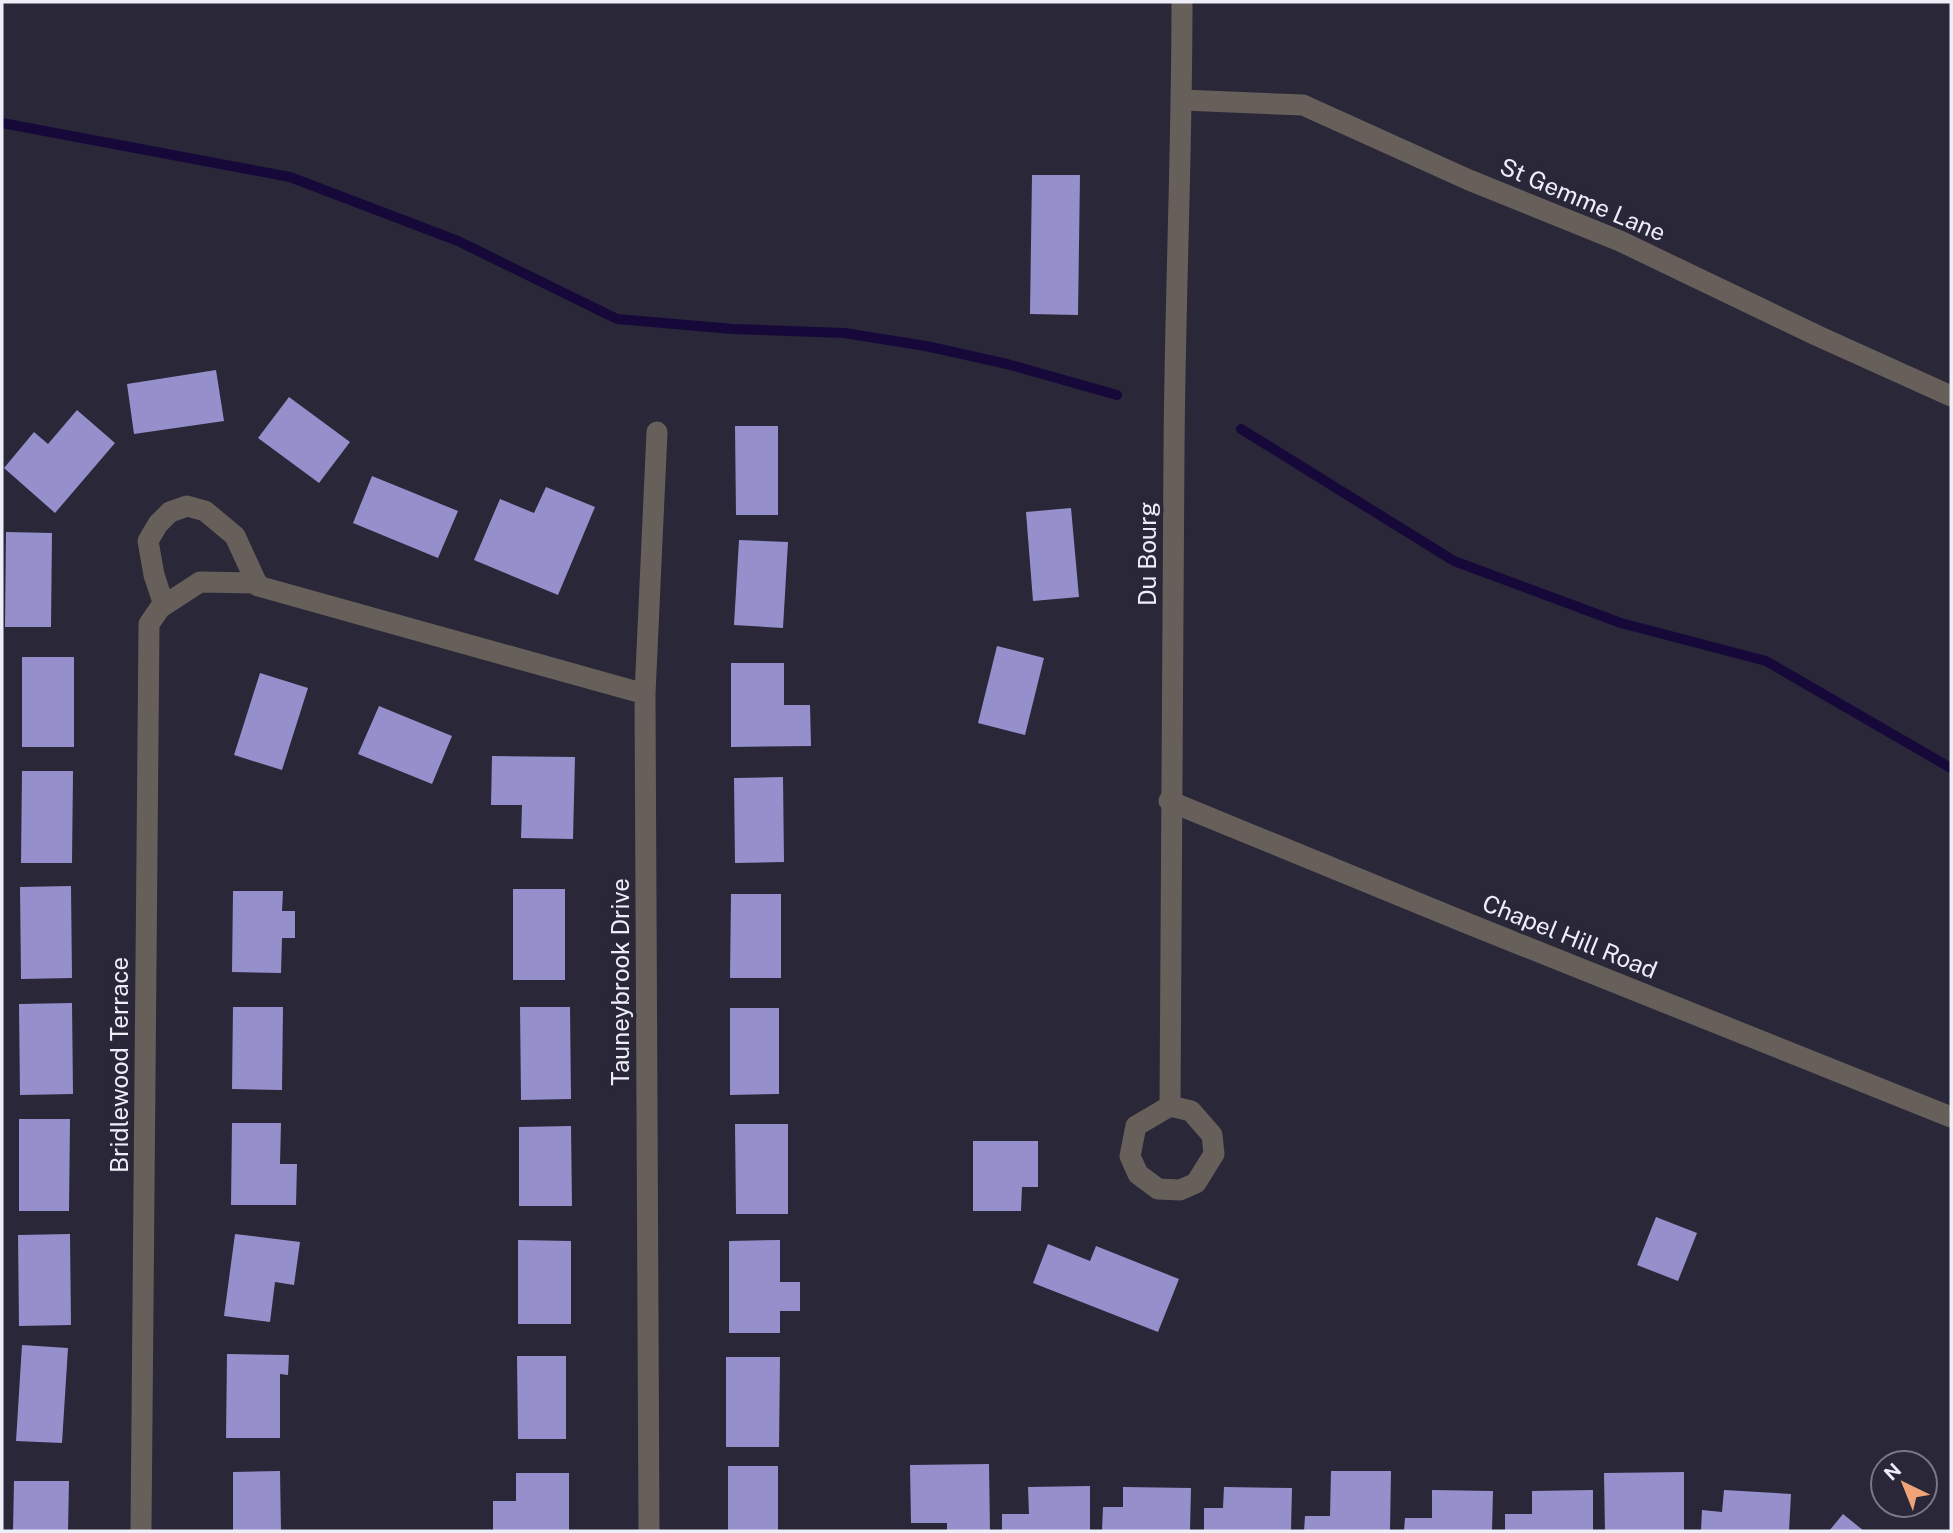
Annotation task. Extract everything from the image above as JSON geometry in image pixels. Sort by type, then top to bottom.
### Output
[{"type":"street","name":"Du Bourg","points":[[1170,1106],[1170,801],[1182,2]]},
{"type":"street","name":"St Gemme Lane","points":[[1182,100],[1303,105],[1469,180],[1620,241],[1951,396]]},
{"type":"street","name":"Tauneybrook Drive","points":[[649,1531],[645,694],[657,432]]},
{"type":"street","points":[[258,586],[235,536],[205,511],[187,506],[170,512],[158,524],[148,541],[154,575],[164,605],[200,582],[257,583],[258,586],[645,694]]},
{"type":"street","name":"Bridlewood Terrace","points":[[141,1531],[149,624],[164,605]]},
{"type":"street","name":"Chapel Hill Road","points":[[1170,801],[1951,1117]]},
{"type":"building","points":[[1032,175],[1080,175],[1078,315],[1030,314]]},
{"type":"building","points":[[216,370],[224,421],[134,434],[127,384]]},
{"type":"building","points":[[289,397],[350,442],[319,483],[258,438]]},
{"type":"building","points":[[77,410],[115,443],[55,513],[4,468],[34,432],[48,444]]},
{"type":"building","points":[[735,426],[778,426],[778,515],[736,515]]},
{"type":"building","points":[[372,476],[458,511],[438,558],[353,523]]},
{"type":"building","points":[[546,487],[595,507],[558,595],[474,560],[500,499],[534,513]]},
{"type":"building","points":[[1071,508],[1079,597],[1033,601],[1026,512]]},
{"type":"building","points":[[6,532],[52,533],[51,627],[5,627]]},
{"type":"building","points":[[739,540],[788,542],[783,628],[734,625]]},
{"type":"building","points":[[997,646],[1044,658],[1025,735],[978,723]]},
{"type":"building","points":[[22,657],[74,657],[74,747],[22,747]]},
{"type":"building","points":[[731,663],[784,663],[784,705],[810,705],[811,746],[731,747]]},
{"type":"building","points":[[260,673],[308,688],[282,770],[234,755]]},
{"type":"building","points":[[379,706],[452,736],[432,784],[358,754]]},
{"type":"building","points":[[492,756],[575,757],[573,839],[521,838],[522,805],[491,805]]},
{"type":"building","points":[[22,771],[73,771],[72,863],[21,863]]},
{"type":"building","points":[[783,777],[784,862],[735,863],[734,778]]},
{"type":"building","points":[[71,886],[72,978],[21,979],[20,887]]},
{"type":"building","points":[[513,889],[565,889],[565,980],[513,980]]},
{"type":"building","points":[[233,891],[283,891],[282,911],[295,911],[295,938],[282,938],[281,973],[232,972]]},
{"type":"building","points":[[731,894],[781,894],[781,978],[730,978]]},
{"type":"building","points":[[72,1003],[73,1094],[20,1095],[19,1004]]},
{"type":"building","points":[[233,1007],[283,1007],[282,1090],[232,1089]]},
{"type":"building","points":[[520,1007],[570,1007],[571,1099],[521,1100]]},
{"type":"building","points":[[730,1008],[779,1008],[779,1094],[730,1095]]},
{"type":"building","points":[[19,1119],[70,1119],[69,1211],[19,1211]]},
{"type":"building","points":[[232,1123],[281,1123],[280,1164],[297,1164],[296,1205],[231,1205]]},
{"type":"building","points":[[735,1124],[788,1124],[788,1214],[736,1214]]},
{"type":"building","points":[[571,1126],[572,1206],[519,1206],[519,1127]]},
{"type":"building","points":[[973,1141],[1038,1141],[1038,1187],[1022,1187],[1021,1211],[973,1211]]},
{"type":"building","points":[[1656,1217],[1697,1233],[1678,1281],[1637,1265]]},
{"type":"building","points":[[70,1234],[71,1325],[19,1326],[18,1235]]},
{"type":"building","points":[[235,1234],[300,1242],[294,1285],[275,1282],[270,1322],[224,1316]]},
{"type":"building","points":[[518,1240],[571,1241],[571,1324],[518,1324]]},
{"type":"building","points":[[780,1240],[780,1282],[800,1282],[800,1311],[780,1311],[780,1333],[729,1333],[729,1241]]},
{"type":"building","points":[[1048,1244],[1090,1261],[1096,1246],[1179,1279],[1158,1332],[1033,1283]]},
{"type":"building","points":[[22,1345],[68,1348],[62,1443],[16,1441]]},
{"type":"building","points":[[227,1354],[289,1355],[288,1375],[280,1374],[280,1438],[226,1438]]},
{"type":"building","points":[[517,1356],[566,1356],[566,1439],[518,1439]]},
{"type":"building","points":[[726,1357],[780,1357],[779,1447],[726,1447]]},
{"type":"building","points":[[989,1464],[990,1531],[947,1531],[947,1523],[911,1523],[910,1465]]},
{"type":"building","points":[[728,1466],[778,1466],[778,1531],[728,1531]]},
{"type":"building","points":[[280,1471],[281,1531],[233,1531],[233,1472]]},
{"type":"building","points":[[1331,1471],[1391,1471],[1390,1531],[1304,1531],[1305,1516],[1330,1516]]},
{"type":"building","points":[[1684,1472],[1684,1531],[1605,1531],[1604,1473]]},
{"type":"building","points":[[516,1473],[569,1473],[569,1531],[493,1531],[493,1501],[516,1501]]},
{"type":"building","points":[[14,1481],[69,1481],[68,1531],[13,1531]]},
{"type":"building","points":[[1090,1486],[1090,1531],[1002,1531],[1002,1514],[1029,1514],[1028,1487]]},
{"type":"building","points":[[1123,1487],[1191,1488],[1190,1531],[1102,1531],[1103,1507],[1123,1507]]},
{"type":"building","points":[[1224,1487],[1292,1488],[1291,1531],[1204,1531],[1204,1508],[1223,1508]]},
{"type":"building","points":[[1432,1490],[1493,1491],[1492,1531],[1404,1531],[1405,1518],[1432,1518]]},
{"type":"building","points":[[1593,1490],[1593,1531],[1505,1531],[1505,1514],[1532,1514],[1532,1491]]},
{"type":"building","points":[[1724,1490],[1791,1494],[1789,1531],[1701,1531],[1702,1510],[1722,1512]]},
{"type":"building","points":[[1843,1514],[1864,1531],[1829,1531]]},
{"type":"waterway","points":[[2,123],[290,177],[458,241],[617,319],[733,329],[844,333],[926,346],[1007,364],[1117,395]]},
{"type":"waterway","points":[[1241,429],[1454,561],[1621,623],[1766,661],[1951,768]]}]
